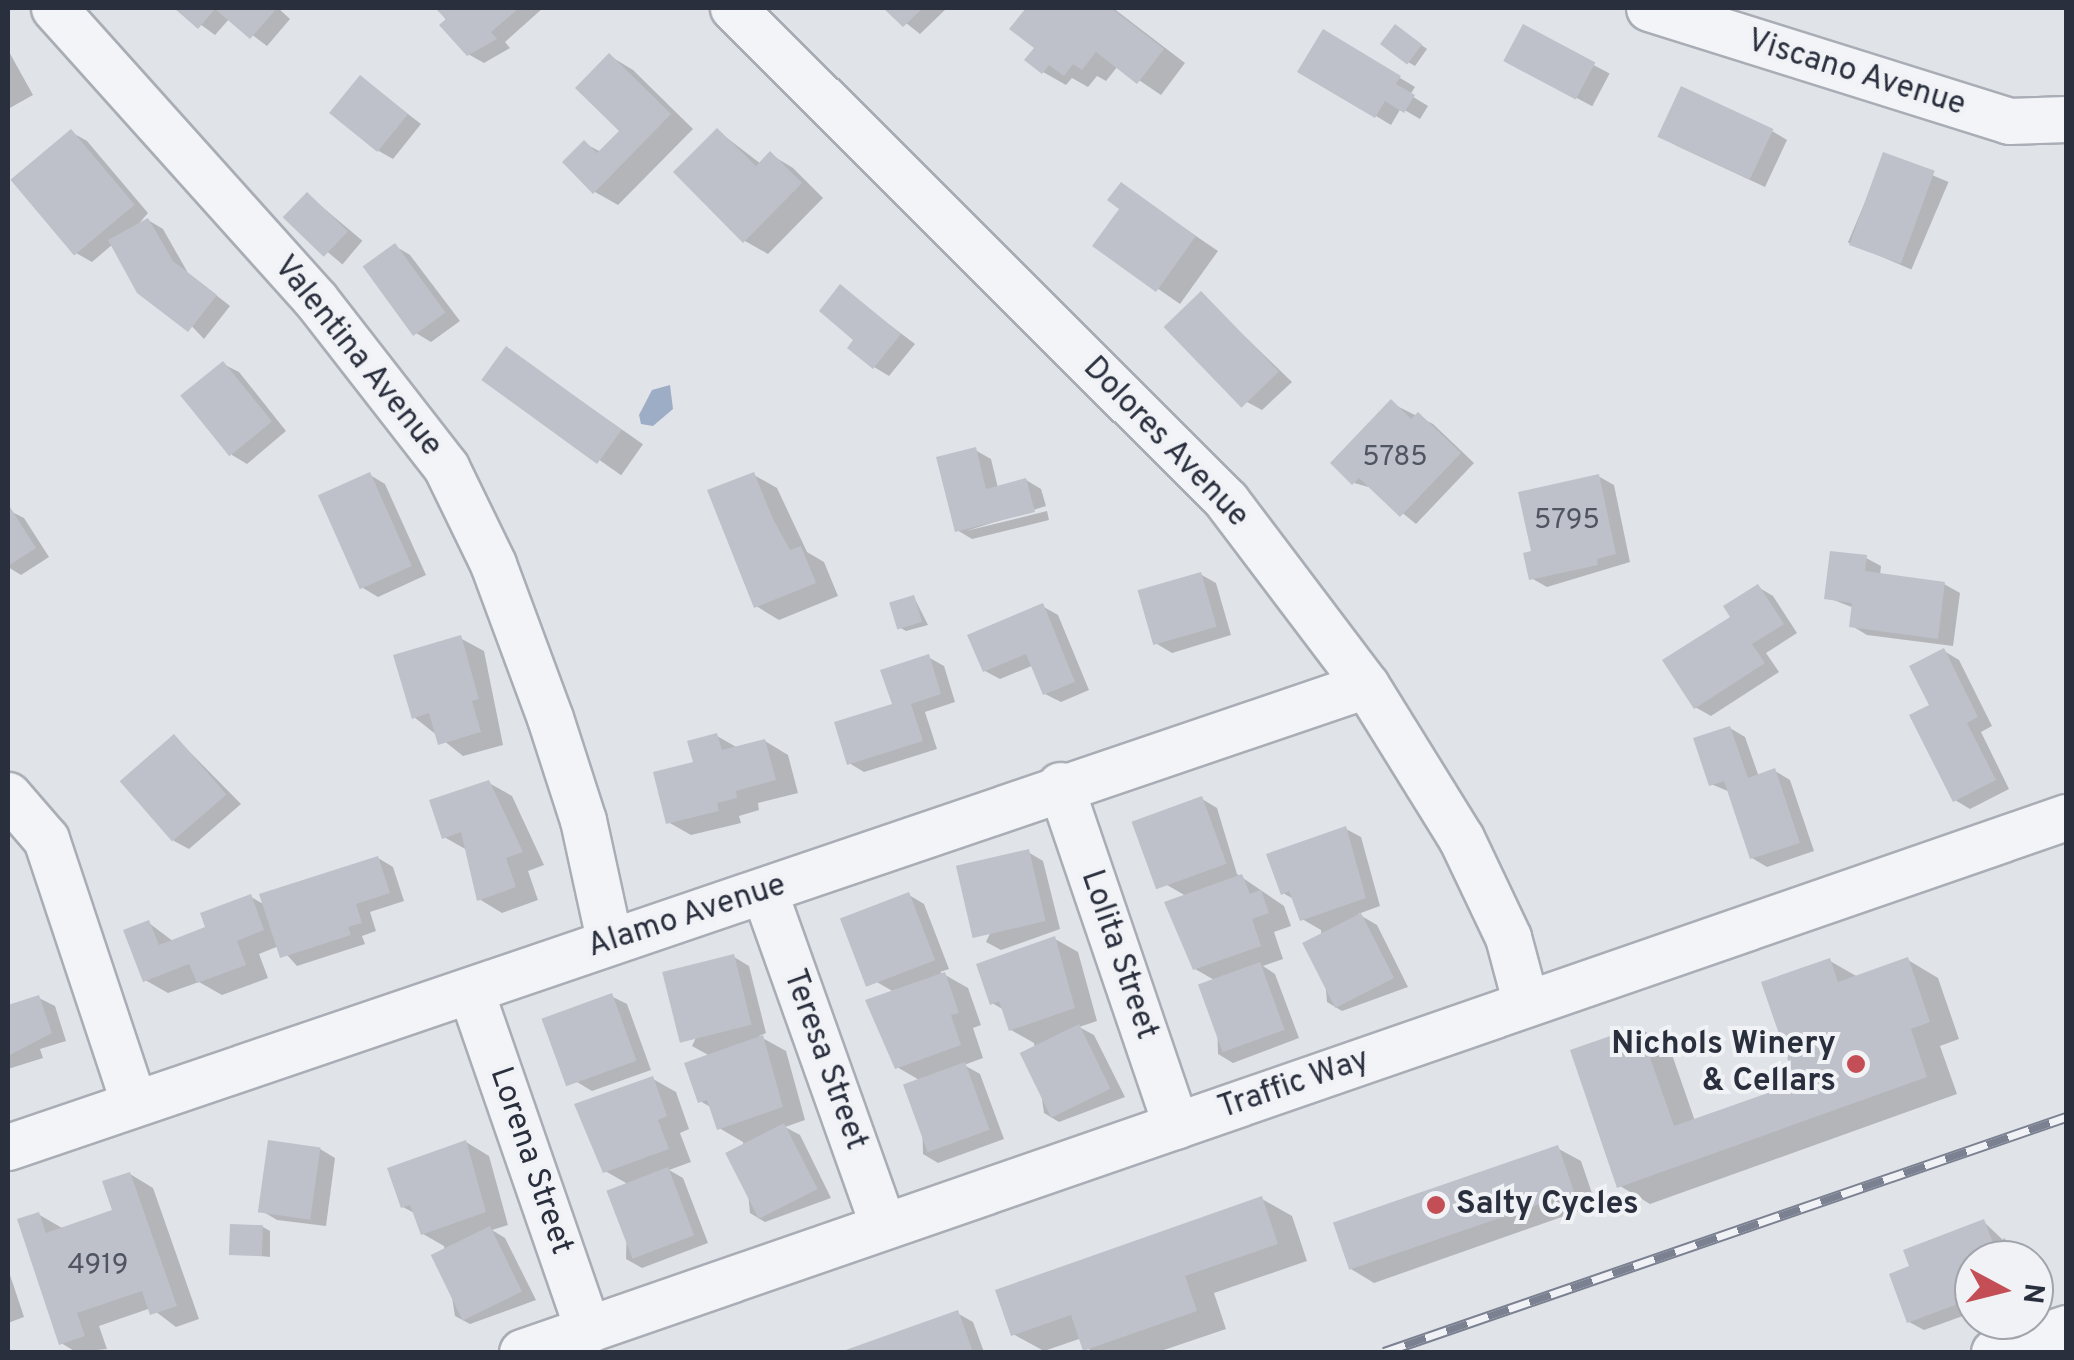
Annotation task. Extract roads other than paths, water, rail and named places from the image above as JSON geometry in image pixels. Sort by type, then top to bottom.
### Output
[{"type":"street","name":"Valentina Avenue","points":[[54,8],[316,300],[446,467],[493,564],[550,718],[583,820],[609,939]]},
{"type":"street","name":"Dolores Avenue","points":[[732,8],[1226,500],[1366,685],[1462,838],[1508,937],[1526,1004]]},
{"type":"street","name":"Viscano Avenue","points":[[1650,8],[2009,121],[2066,118]]},
{"type":"street","name":"Alamo Avenue","points":[[8,1147],[472,992],[609,939],[765,894],[1060,785],[1366,685]]},
{"type":"street","name":"Lolita Street","points":[[1060,785],[1176,1126]]},
{"type":"street","points":[[8,795],[46,839],[134,1103]]},
{"type":"street","name":"Traffic Way","points":[[522,1352],[2066,817]]},
{"type":"street","name":"Teresa Street","points":[[765,894],[882,1225]]},
{"type":"street","name":"Lorena Street","points":[[472,992],[588,1330]]},
{"type":"street","points":[[1994,1352],[2066,1328]]},
{"type":"water","points":[[670,385],[673,409],[653,426],[641,424],[639,415],[652,390]]},
{"type":"railway","points":[[1384,1352],[2066,1117]]},
{"type":"place","name":"Nichols Winery & Cellars","points":[[1856,1064]]},
{"type":"place","name":"Salty Cycles","points":[[1436,1205]]}]
